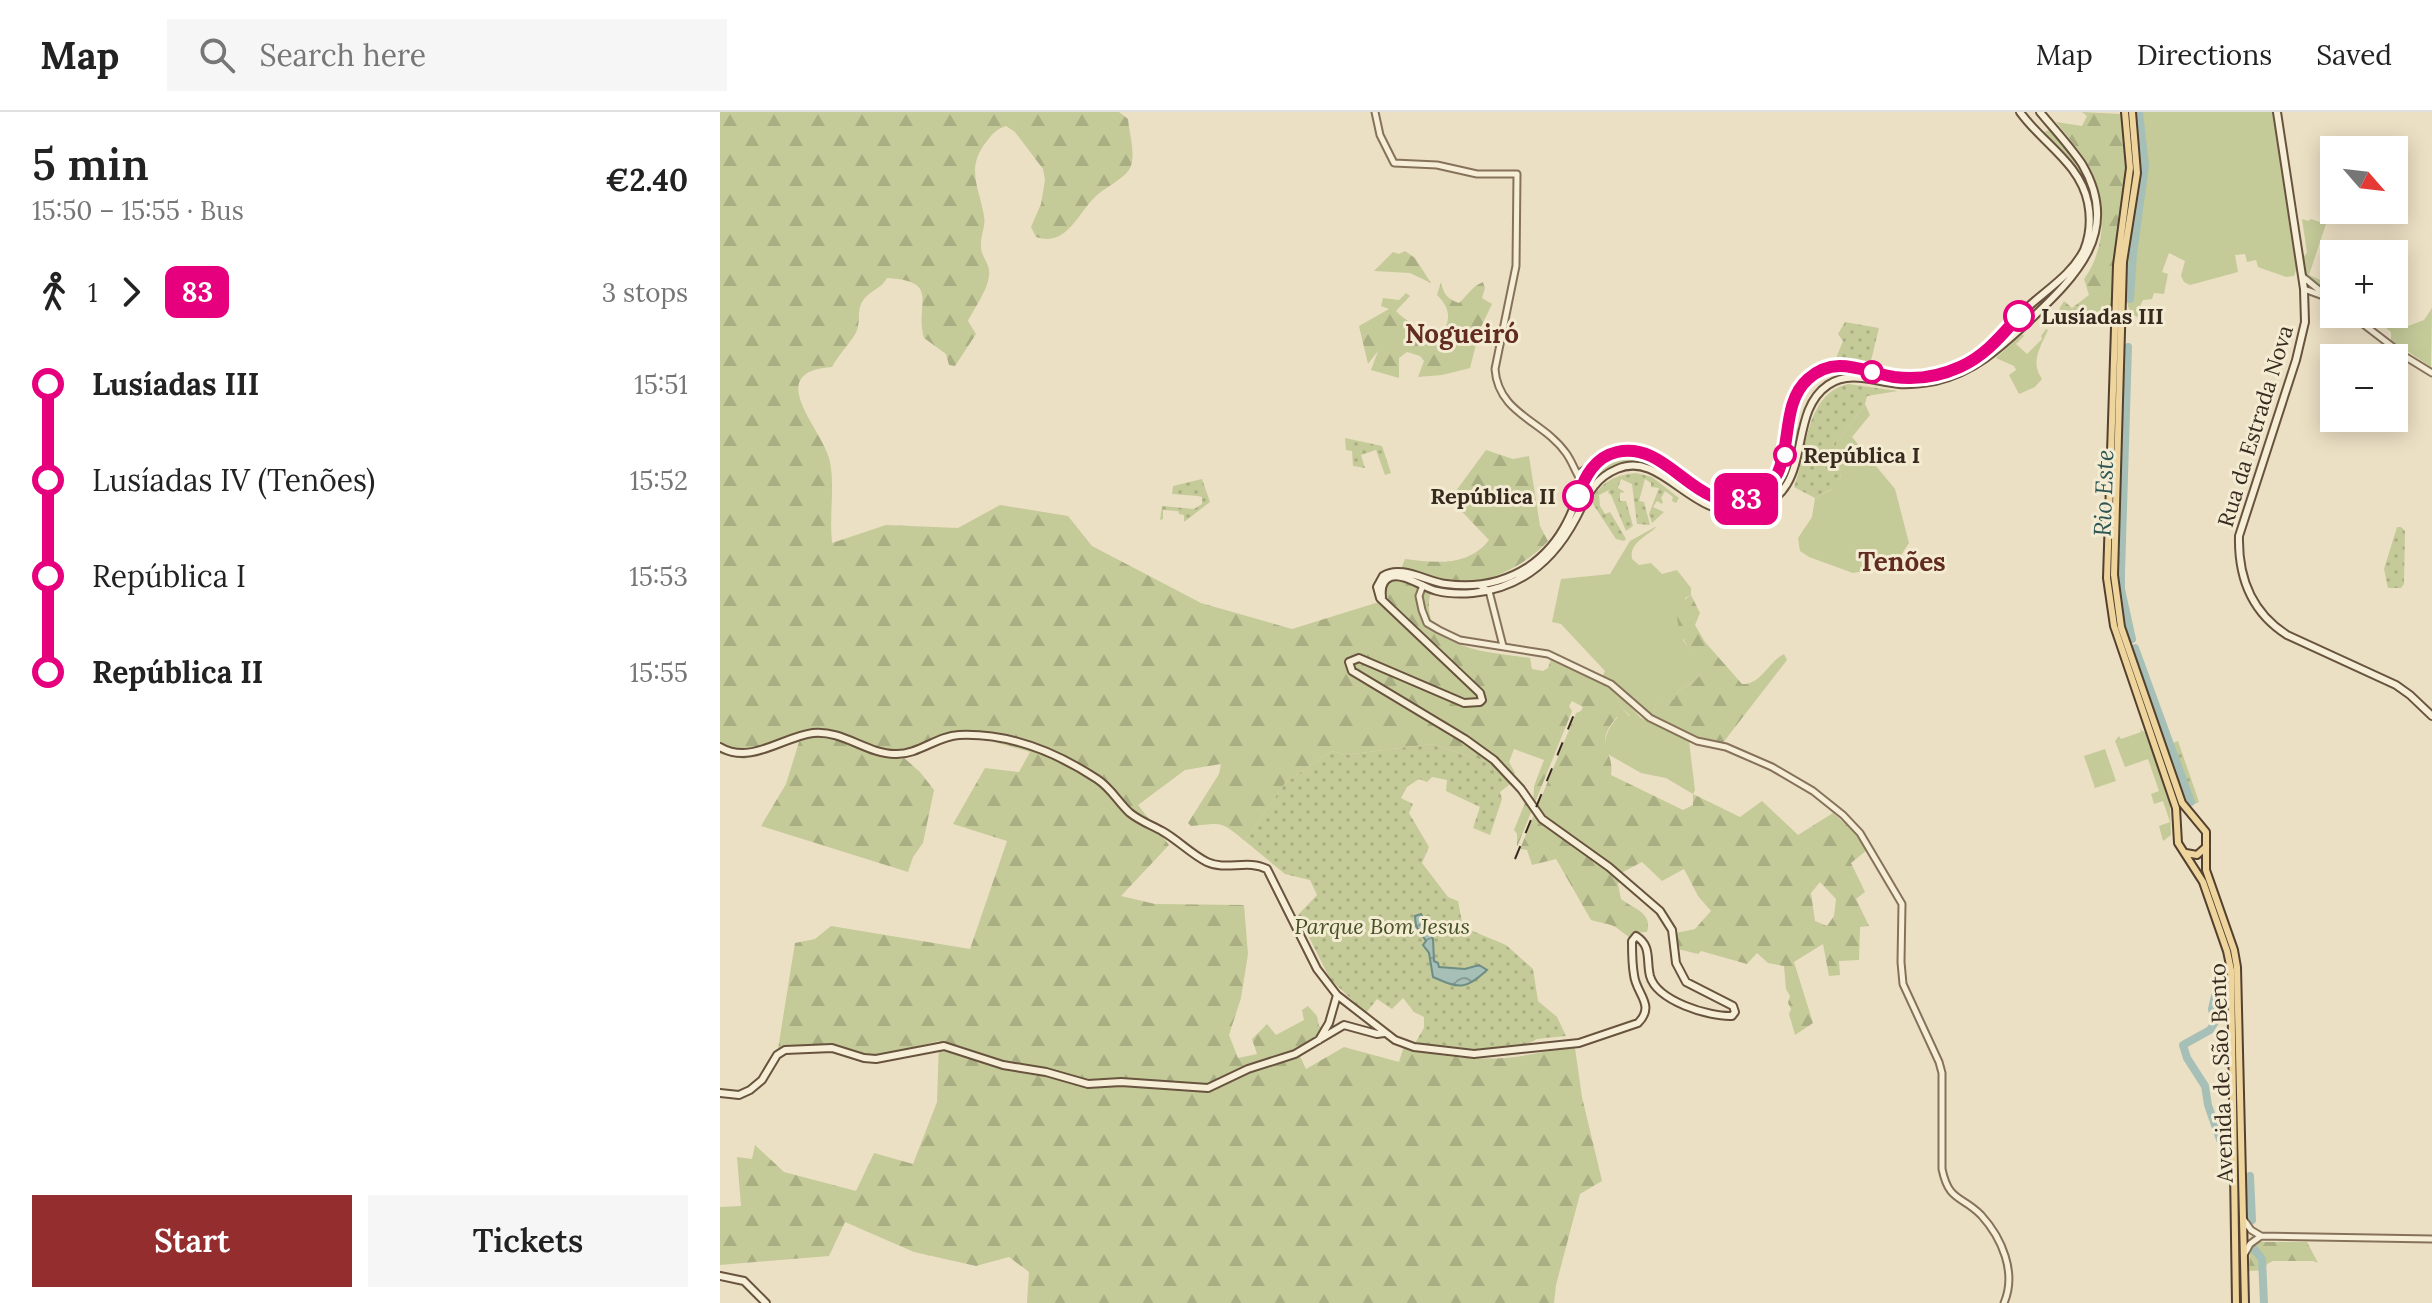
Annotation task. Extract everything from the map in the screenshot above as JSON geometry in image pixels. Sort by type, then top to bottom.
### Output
[{"type":"main road","points":[[1978,361],[2073,267],[2084,249],[2090,227],[2088,202],[2082,184],[2072,168],[2020,112]]},
{"type":"main road","name":"Avenida de São Bento","points":[[2125,112],[2130,168],[2117,265],[2107,578],[2114,626],[2176,808],[2177,840],[2203,882],[2231,970],[2236,1303]]},
{"type":"main road","name":"Avenida de São Bento","points":[[2132,112],[2137,173],[2123,262],[2114,575],[2116,600],[2121,627],[2182,803],[2206,832],[2206,870],[2237,967],[2245,1303]]},
{"type":"main road","name":"Rua da Estrada Nova","points":[[2277,112],[2306,302],[2301,342],[2239,536],[2238,560],[2243,581],[2256,606],[2271,625],[2396,685],[2432,716]]},
{"type":"main road","points":[[2033,128],[2041,125],[2043,115]]},
{"type":"main road","points":[[720,747],[734,753],[747,753],[812,733],[836,735],[890,754],[911,752],[955,735],[996,736],[1032,746],[1098,779],[1138,820],[1161,830],[1210,863],[1252,864],[1267,869],[1317,969],[1337,995],[1384,1033],[1414,1047],[1474,1054],[1579,1043],[1631,1026],[1642,1020],[1647,1008],[1634,975],[1632,941],[1636,936],[1647,951],[1651,980],[1671,998],[1688,1008],[1732,1016],[1735,1009],[1729,1003],[1686,982],[1676,963],[1672,930],[1660,911],[1609,867],[1542,819],[1521,789],[1494,760],[1349,668],[1351,660],[1359,658],[1464,703],[1482,700],[1480,693],[1383,600],[1382,587],[1390,577],[1424,583],[1453,593],[1489,591],[1522,579],[1547,561],[1561,543],[1593,486],[1619,468],[1637,466],[1657,472],[1702,504],[1716,510],[1729,513],[1749,511],[1772,500],[1788,482],[1796,465],[1812,403],[1824,387],[1843,378],[1910,381],[1944,373],[1978,361],[2014,336],[2072,279],[2091,249],[2095,232],[2095,199],[2086,173],[2043,115]]},
{"type":"main road","points":[[2007,329],[2012,330],[2014,336]]},
{"type":"main road","points":[[1424,583],[1479,585],[1517,574],[1542,556],[1566,525],[1580,476],[1612,453],[1645,453],[1712,497],[1735,501],[1758,494],[1775,479],[1785,457],[1793,401],[1800,387],[1821,369],[1840,365],[1910,381]]},
{"type":"main road","points":[[1858,377],[1860,368]]},
{"type":"main road","points":[[1789,421],[1796,427],[1806,426]]},
{"type":"main road","points":[[2177,826],[2185,818],[2194,818]]},
{"type":"main road","points":[[2185,852],[2197,855],[2206,847]]},
{"type":"main road","points":[[1319,1041],[1329,1023],[1337,995]]},
{"type":"main road","points":[[720,1093],[733,1096],[750,1090],[762,1080],[777,1055],[795,1049],[832,1048],[876,1059],[944,1046],[1003,1065],[1046,1072],[1088,1084],[1121,1082],[1208,1088],[1248,1069],[1279,1061],[1344,1025],[1384,1033]]},
{"type":"main road","points":[[720,1276],[744,1281],[766,1303]]},
{"type":"street","points":[[1375,112],[1380,135],[1394,163],[1437,165],[1477,174],[1517,174],[1516,266],[1495,377],[1509,405],[1557,444],[1580,476],[1593,486]]},
{"type":"street","points":[[2302,276],[2318,292]]},
{"type":"street","points":[[2304,289],[2318,292]]},
{"type":"street","points":[[2306,302],[2318,292]]},
{"type":"street","points":[[2368,328],[2432,373]]},
{"type":"street","points":[[1424,583],[1420,604],[1427,623],[1460,640],[1542,652],[1611,684],[1650,718],[1697,741],[1726,747],[1772,767],[1813,791],[1860,833],[1902,904],[1904,916],[1900,952],[1903,984],[1942,1073],[1942,1169],[1945,1184],[1950,1192],[1979,1213],[2002,1247],[2009,1282],[2004,1303]]},
{"type":"street","points":[[1479,585],[1489,591],[1503,646]]},
{"type":"street","points":[[2243,1219],[2251,1230],[2261,1236],[2432,1239]]},
{"type":"street","points":[[2244,1256],[2250,1244],[2261,1236]]},
{"type":"green space","points":[[720,112],[1119,112],[1128,119],[1132,152],[1129,170],[1098,194],[1070,228],[1055,238],[1036,237],[1031,227],[1041,204],[1045,180],[1043,169],[1015,132],[1006,126],[1000,128],[980,151],[975,177],[984,220],[981,250],[989,276],[968,321],[976,334],[955,366],[949,365],[946,354],[924,338],[920,289],[904,280],[887,278],[862,303],[855,334],[832,367],[811,371],[801,380],[798,391],[802,405],[830,462],[832,543],[886,525],[958,528],[1000,505],[1068,516],[1092,546],[1201,603],[1292,629],[1379,602],[1385,594],[1387,583],[1397,579],[1405,559],[1450,561],[1481,549],[1489,540],[1450,499],[1486,450],[1513,459],[1529,456],[1540,526],[1548,541],[1522,563],[1494,577],[1430,595],[1430,614],[1436,628],[1462,645],[1530,658],[1532,669],[1543,671],[1548,668],[1551,659],[1614,690],[1622,708],[1634,722],[1628,727],[1617,717],[1606,734],[1611,775],[1683,810],[1693,805],[1693,794],[1740,817],[1762,801],[1798,835],[1833,813],[1861,838],[1867,850],[1851,863],[1865,892],[1856,899],[1869,926],[1860,927],[1859,960],[1839,961],[1840,975],[1829,976],[1823,944],[1794,962],[1813,1023],[1795,1035],[1789,1014],[1790,996],[1786,989],[1784,966],[1768,963],[1757,953],[1747,964],[1701,951],[1698,954],[1678,949],[1676,933],[1695,929],[1711,911],[1698,896],[1684,869],[1662,881],[1642,862],[1621,873],[1618,884],[1621,899],[1645,916],[1647,932],[1634,933],[1630,938],[1615,927],[1591,920],[1556,859],[1532,865],[1527,850],[1520,849],[1576,713],[1583,707],[1572,701],[1569,706],[1572,711],[1517,847],[1514,830],[1525,803],[1533,802],[1534,786],[1544,760],[1514,749],[1509,762],[1495,764],[1431,744],[1345,755],[1332,751],[1285,783],[1245,841],[1220,824],[1191,826],[1188,823],[1219,774],[1221,764],[1185,770],[1138,805],[1169,845],[1121,896],[1155,904],[1244,905],[1248,954],[1241,998],[1229,1035],[1238,1058],[1257,1054],[1252,1039],[1267,1024],[1276,1035],[1304,1020],[1302,1010],[1308,1006],[1322,1027],[1316,1038],[1297,1050],[1306,1069],[1344,1047],[1399,1062],[1404,1046],[1441,1055],[1480,1059],[1575,1048],[1582,1097],[1602,1181],[1580,1194],[1554,1303],[1027,1303],[1029,1272],[1009,1257],[976,1266],[914,1252],[845,1222],[829,1256],[720,1265],[720,1207],[741,1206],[737,1157],[752,1159],[755,1145],[784,1172],[856,1191],[874,1153],[913,1164],[937,1102],[939,1041],[877,1056],[834,1046],[778,1049],[795,943],[815,939],[831,926],[970,949],[1007,841],[953,824],[985,768],[1019,772],[1030,752],[987,740],[958,738],[903,757],[934,790],[923,843],[913,857],[908,872],[761,826],[786,784],[799,742],[744,759],[720,754]],"holes":[[[1820,882],[1836,899],[1834,916],[1827,926],[1815,921],[1811,893]]]},
{"type":"green space","points":[[2082,112],[2121,114],[2126,176],[2115,245],[2111,310],[2106,319],[2094,327],[2059,309],[2064,301],[2072,308],[2089,295],[2084,279],[2092,266],[2101,237],[2101,205],[2093,175],[2083,156],[2056,122],[2082,126],[2087,116]]},
{"type":"green space","points":[[2135,112],[2273,112],[2297,267],[2294,276],[2286,277],[2258,267],[2256,260],[2247,262],[2245,254],[2235,255],[2238,272],[2190,285],[2181,276],[2185,261],[2169,253],[2162,272],[2168,274],[2164,294],[2154,293],[2152,299],[2143,300],[2139,308],[2141,319],[2131,312],[2126,276],[2141,167]]},
{"type":"green space","points":[[2051,129],[2081,169],[2091,195],[2094,219],[2091,235],[2089,195],[2072,164],[2042,133]]},
{"type":"green space","points":[[2302,219],[2326,224],[2309,275],[2320,280],[2320,286],[2306,276],[2303,257],[2307,253]]},
{"type":"green space","points":[[1405,251],[1415,258],[1431,283],[1410,273],[1374,271],[1393,252],[1399,254]]},
{"type":"green space","points":[[2080,262],[2051,297],[2015,331],[2012,328]]},
{"type":"green space","points":[[1441,282],[1446,295],[1459,303],[1483,282],[1482,298],[1492,304],[1480,329],[1470,368],[1418,377],[1424,361],[1420,356],[1407,352],[1399,358],[1399,378],[1371,370],[1378,351],[1368,364],[1359,326],[1389,309],[1381,306],[1383,298],[1399,300],[1406,293],[1410,296],[1396,311],[1425,328],[1445,329],[1447,311],[1437,295]]},
{"type":"green space","points":[[2432,308],[2431,367],[2408,351],[2408,344],[2397,344],[2391,340],[2391,332],[2386,328],[2408,328],[2424,320]]},
{"type":"green space","points":[[1845,322],[1879,328],[1869,369],[1834,363],[1843,341],[1838,334]]},
{"type":"green space","points":[[2046,329],[2037,361],[2042,379],[2035,387],[2019,394],[2009,375],[2016,370],[2014,366],[1996,358],[2022,334],[2024,336],[2016,344],[2027,354],[2042,339]]},
{"type":"green space","points":[[1848,384],[1898,391],[1867,396],[1865,404],[1836,444],[1841,479],[1838,478],[1834,488],[1815,498],[1794,487],[1810,426],[1823,400],[1834,390]]},
{"type":"green space","points":[[1865,404],[1870,415],[1852,437],[1895,489],[1909,543],[1894,566],[1853,573],[1809,557],[1800,551],[1798,538],[1812,517],[1815,498],[1831,490],[1838,478],[1841,479],[1836,444]]},
{"type":"green space","points":[[1791,426],[1802,430],[1787,476],[1773,495],[1746,508],[1728,510],[1715,507],[1647,467],[1623,467],[1608,471],[1594,480],[1589,477],[1606,461],[1621,454],[1636,454],[1664,467],[1708,498],[1730,504],[1741,502],[1762,494],[1779,478],[1788,458]]},
{"type":"green space","points":[[1345,438],[1382,446],[1391,473],[1385,475],[1376,450],[1361,455],[1365,468],[1353,466],[1352,451],[1346,450]]},
{"type":"green space","points":[[1636,473],[1652,477],[1679,498],[1676,503],[1672,501],[1673,497],[1665,491],[1662,504],[1657,501],[1653,507],[1664,512],[1652,523],[1649,514],[1659,488],[1651,487],[1645,479],[1639,501],[1644,502],[1650,525],[1637,524],[1632,484],[1621,479],[1618,488],[1625,492],[1620,493],[1620,501],[1626,501],[1633,526],[1626,531],[1609,490],[1599,495],[1600,506],[1605,514],[1610,512],[1626,539],[1624,541],[1616,539],[1591,501],[1609,481]]},
{"type":"green space","points":[[1202,479],[1210,502],[1184,522],[1184,515],[1178,511],[1163,510],[1163,519],[1160,520],[1162,506],[1194,509],[1202,504],[1202,497],[1172,494],[1173,486]]},
{"type":"green space","points":[[1657,526],[1636,544],[1632,559],[1639,565],[1651,563],[1662,574],[1677,570],[1691,588],[1691,595],[1685,598],[1683,640],[1697,661],[1701,674],[1693,683],[1679,690],[1674,699],[1657,698],[1653,716],[1602,677],[1605,671],[1561,624],[1552,622],[1561,579],[1610,574],[1630,541]]},
{"type":"green space","points":[[2397,527],[2405,531],[2404,584],[2401,588],[2388,588],[2384,569]]},
{"type":"green space","points":[[1691,595],[1700,613],[1695,625],[1705,642],[1742,684],[1754,681],[1784,654],[1787,660],[1722,744],[1695,738],[1653,716],[1657,697],[1670,701],[1674,699],[1679,690],[1693,683],[1701,674],[1678,623],[1682,603]]},
{"type":"green space","points":[[1614,690],[1641,718],[1666,727],[1689,741],[1693,794],[1666,778],[1641,773],[1606,753],[1606,738],[1611,725],[1618,717],[1630,716],[1622,708]]},
{"type":"green space","points":[[2140,729],[2146,733],[2170,805],[2171,835],[2163,841],[2159,826],[2170,822],[2163,801],[2154,804],[2151,794],[2159,791],[2148,759],[2125,767],[2115,741],[2119,736],[2121,739],[2141,732]]},
{"type":"green space","points":[[2178,741],[2199,802],[2190,805],[2166,746]]},
{"type":"green space","name":"Parque Bom Jesus","points":[[1431,744],[1495,764],[1509,762],[1515,773],[1510,784],[1500,792],[1502,799],[1490,835],[1473,828],[1480,807],[1446,791],[1447,780],[1432,777],[1427,782],[1419,779],[1407,787],[1401,798],[1413,804],[1409,813],[1429,847],[1422,863],[1448,897],[1458,901],[1463,927],[1506,945],[1533,969],[1538,1001],[1557,1017],[1566,1036],[1537,1039],[1525,1046],[1476,1050],[1415,1043],[1424,1028],[1424,1017],[1414,1012],[1403,998],[1392,1009],[1377,999],[1366,1013],[1330,979],[1298,915],[1317,895],[1310,880],[1285,874],[1245,841],[1285,783],[1332,751],[1345,755]]},
{"type":"green space","points":[[2105,749],[2116,781],[2095,788],[2084,756]]},
{"type":"green space","points":[[2260,1242],[2307,1242],[2318,1263],[2273,1261],[2267,1264],[2265,1270],[2249,1271],[2250,1249]]},
{"type":"water","points":[[1421,914],[1433,939],[1434,961],[1439,967],[1465,969],[1479,965],[1487,970],[1462,986],[1433,977],[1429,953],[1423,945],[1426,941],[1416,926],[1415,916]]},
{"type":"waterway","name":"Rio Este","points":[[2130,299],[2145,166],[2139,112]]},
{"type":"waterway","name":"Rio Este","points":[[2128,347],[2121,589],[2132,639]]},
{"type":"waterway","name":"Rio Este","points":[[2135,648],[2191,802]]},
{"type":"waterway","name":"Rio Este","points":[[2215,996],[2212,1009],[2215,1022],[2210,1030],[2183,1045],[2187,1058],[2205,1086],[2208,1105],[2223,1148]]},
{"type":"waterway","name":"Rio Este","points":[[2250,1176],[2252,1220]]},
{"type":"waterway","name":"Rio Este","points":[[2254,1249],[2262,1259],[2264,1303]]},
{"type":"railway","points":[[1515,859],[1575,712]]},
{"type":"bus line","name":"83","points":[[1578,496],[1585,477],[1596,463],[1612,453],[1626,451],[1652,456],[1712,497],[1735,501],[1758,494],[1775,479],[1783,464],[1793,401],[1800,387],[1821,369],[1848,365],[1907,378],[1944,373],[1965,365],[1981,354],[2019,316]]},
{"type":"place","name":"Lusíadas III","points":[[2019,316]]},
{"type":"place","name":"República I","points":[[1785,455]]},
{"type":"place","name":"República II","points":[[1578,496]]},
{"type":"district","name":"Nogueiró","points":[[1462,334]]},
{"type":"district","name":"Tenões","points":[[1902,562]]}]
